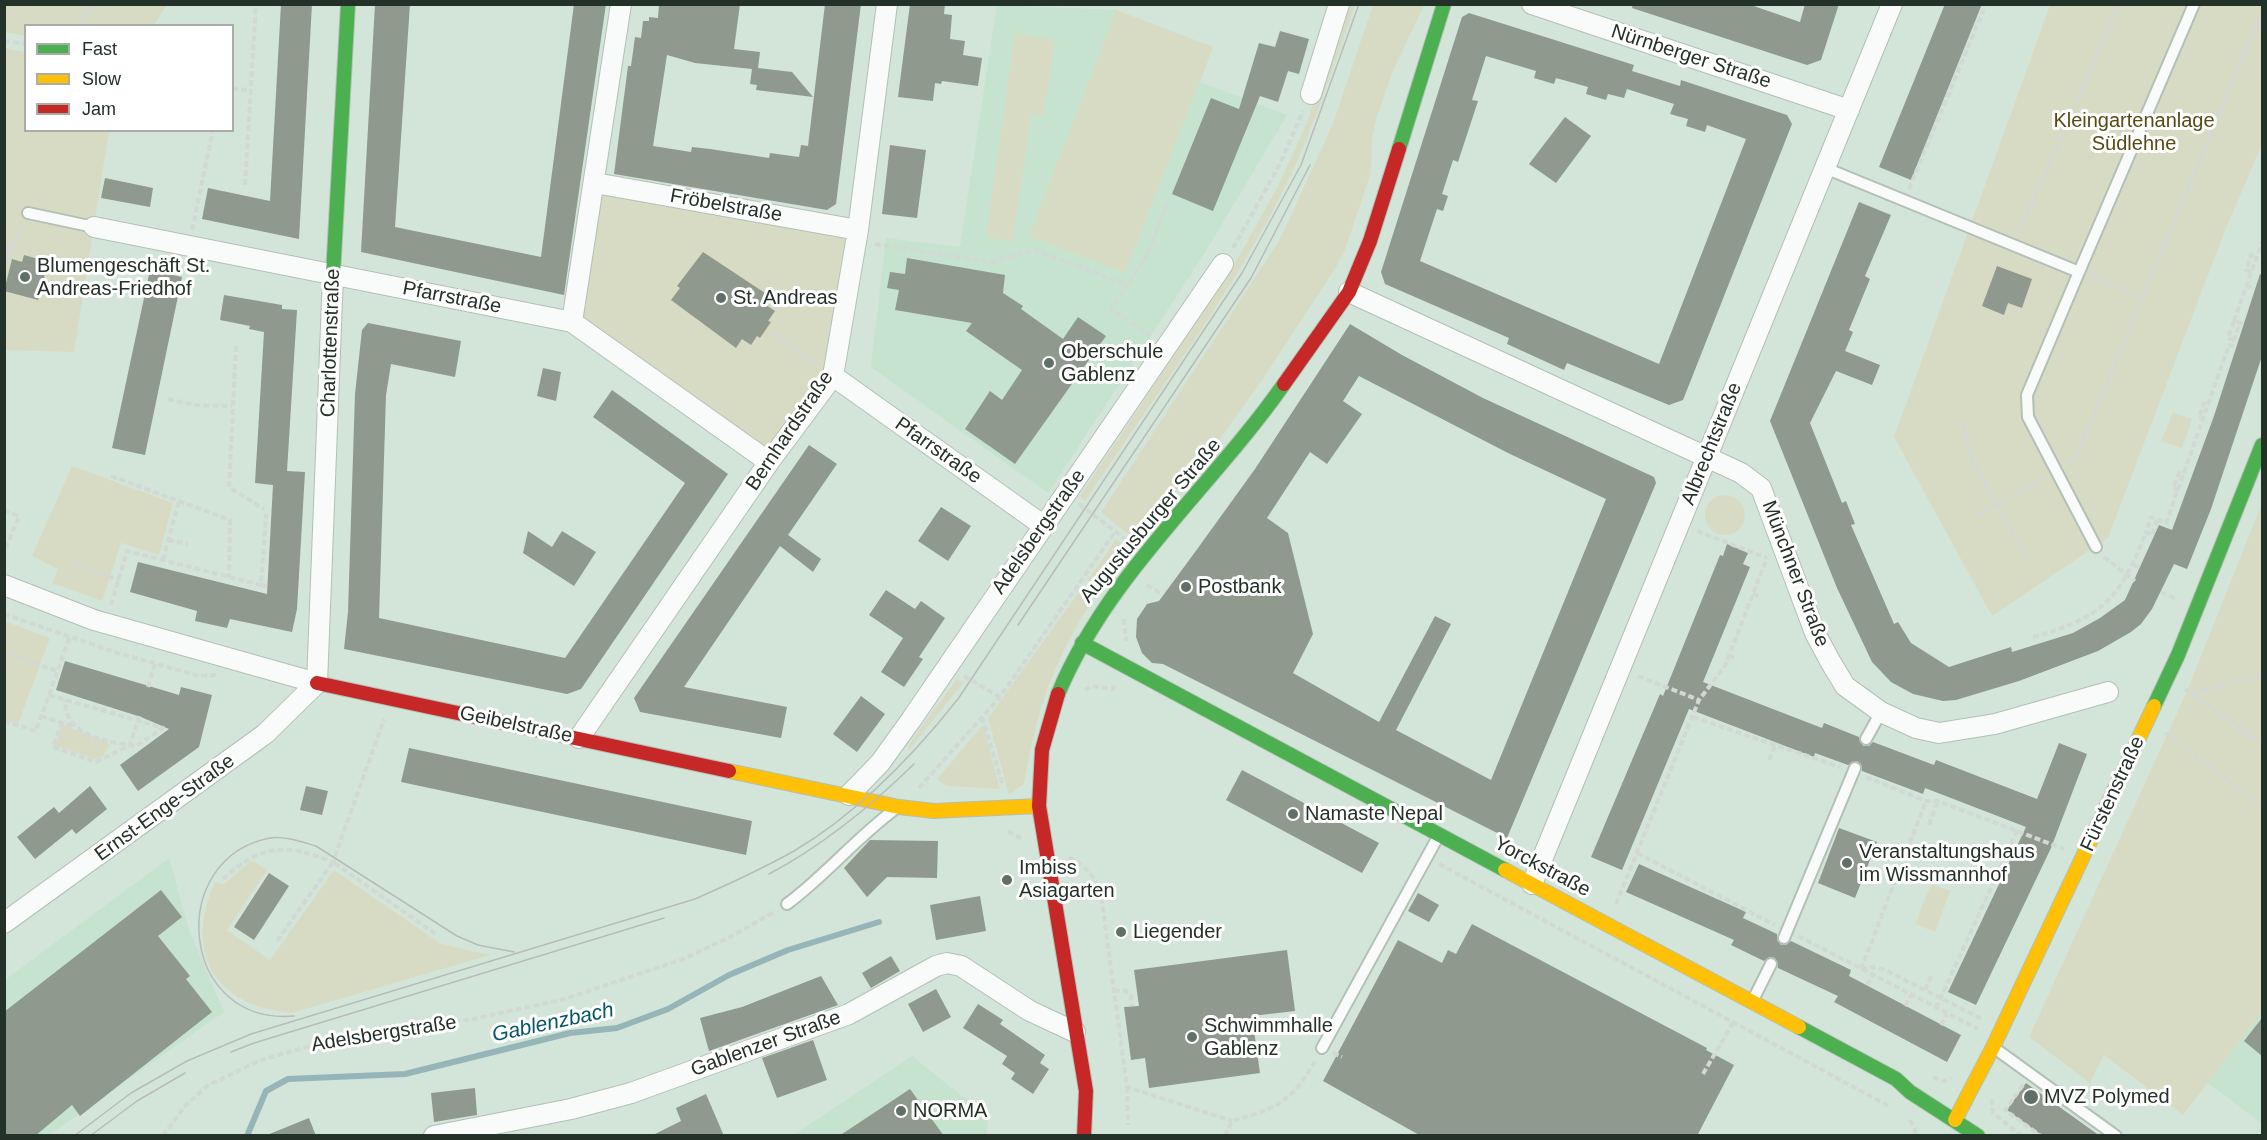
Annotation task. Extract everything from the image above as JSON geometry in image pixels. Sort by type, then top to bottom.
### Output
[{"type":"main road","name":"Charlottenstraße","points":[[333,275],[348,4]]},
{"type":"main road","name":"Augustusburger Straße","points":[[1084,1136],[1086,1091],[1039,806],[1040,764],[1049,722],[1061,684],[1082,643],[1110,598],[1254,428],[1349,292],[1370,241],[1444,4]]},
{"type":"main road","name":"Fürstenstraße","points":[[1951,1128],[1993,1047],[2178,655],[2262,445]]},
{"type":"main road","name":"Yorckstraße","points":[[1082,643],[1896,1079],[1951,1128],[1978,1136]]},
{"type":"main road","name":"Geibelstraße","points":[[317,682],[899,807],[933,811],[1039,806]]},
{"type":"street","points":[[572,322],[621,4]]},
{"type":"street","name":"Bernhardstraße","points":[[579,738],[769,462],[833,376],[857,235],[887,4]]},
{"type":"street","points":[[1311,94],[1339,4]]},
{"type":"street","name":"Nürnberger Straße","points":[[1532,4],[1849,110]]},
{"type":"street","name":"Albrechtstraße","points":[[1532,884],[1892,4]]},
{"type":"street","name":"Fröbelstraße","points":[[595,183],[857,235]]},
{"type":"street","name":"Pfarrstraße","points":[[94,227],[572,322],[769,462]]},
{"type":"street","name":"Adelsbergstraße","points":[[849,795],[880,763],[911,720],[1223,264]]},
{"type":"street","name":"Charlottenstraße","points":[[317,682],[333,275]]},
{"type":"street","name":"Münchner Straße","points":[[1349,292],[1741,473],[1761,489],[1815,633],[1830,661],[1845,686],[1881,712],[1916,728],[1939,733],[1995,723],[2108,692]]},
{"type":"street","name":"Pfarrstraße","points":[[833,376],[1044,526]]},
{"type":"street","name":"Geibelstraße","points":[[4,585],[106,623],[317,682]]},
{"type":"street","name":"Ernst-Enge-Straße","points":[[4,923],[265,734],[317,682]]},
{"type":"street","name":"Gablenzer Straße","points":[[434,1136],[571,1109],[631,1093],[849,1014],[936,966],[947,963],[961,966],[1030,1011],[1075,1032]]},
{"type":"lane","points":[[2096,547],[2055,473],[2028,417],[2027,395],[2194,4]]},
{"type":"lane","points":[[1825,168],[2079,272]]},
{"type":"lane","points":[[28,213],[94,227]]},
{"type":"lane","points":[[1866,739],[1881,712]]},
{"type":"lane","points":[[1785,934],[1855,768]]},
{"type":"lane","points":[[787,904],[807,890],[866,831],[899,807]]},
{"type":"lane","points":[[1322,1048],[1439,835]]},
{"type":"lane","points":[[1750,1001],[1771,964]]},
{"type":"lane","points":[[1993,1047],[2116,1136]]},
{"type":"path","points":[[82,24],[92,4]]},
{"type":"path","points":[[245,184],[256,4]]},
{"type":"path","points":[[1904,201],[1986,4]]},
{"type":"path","points":[[2015,245],[2119,4]]},
{"type":"path","points":[[1977,515],[2055,473],[2076,457],[2262,12]]},
{"type":"path","points":[[4,41],[24,44]]},
{"type":"path","points":[[234,89],[251,90]]},
{"type":"path","points":[[1223,264],[1242,235],[1280,164],[1311,94]]},
{"type":"path","points":[[189,245],[213,132]]},
{"type":"path","points":[[1167,346],[1111,309],[1148,254],[1168,200]]},
{"type":"path","points":[[4,266],[28,213]]},
{"type":"path","points":[[857,235],[991,262],[1035,250],[1127,285]]},
{"type":"path","points":[[2166,523],[2201,431],[2229,345],[2234,346],[2234,340],[2228,338],[2239,322],[2246,286],[2262,242]]},
{"type":"path","points":[[4,246],[12,248]]},
{"type":"path","points":[[2079,272],[2142,298]]},
{"type":"path","points":[[2246,286],[2255,288]]},
{"type":"path","points":[[773,333],[806,357]]},
{"type":"path","points":[[236,345],[229,487],[264,509]]},
{"type":"path","points":[[2224,360],[2231,362]]},
{"type":"path","points":[[2212,396],[2220,399]]},
{"type":"path","points":[[168,399],[194,405],[232,406]]},
{"type":"path","points":[[1963,422],[1972,459],[1999,504],[2026,557]]},
{"type":"path","points":[[2201,431],[2208,434]]},
{"type":"path","points":[[2188,467],[2195,469]]},
{"type":"path","points":[[111,476],[230,520],[229,577]]},
{"type":"path","points":[[899,807],[933,774],[1000,697],[1115,532],[1066,494]]},
{"type":"path","points":[[163,560],[179,501]]},
{"type":"path","points":[[2175,501],[2182,504]]},
{"type":"path","points":[[4,510],[19,516],[4,554]]},
{"type":"path","points":[[261,585],[266,514]]},
{"type":"path","points":[[2033,637],[2086,619],[2109,601],[2128,576],[2145,532],[2152,535],[2157,520],[2174,526]]},
{"type":"path","points":[[1695,531],[1767,558]]},
{"type":"path","points":[[168,540],[188,544]]},
{"type":"path","points":[[2096,547],[2135,581]]},
{"type":"path","points":[[106,623],[128,551],[268,586]]},
{"type":"path","points":[[74,564],[119,580]]},
{"type":"path","points":[[2133,565],[2141,568]]},
{"type":"path","points":[[1607,924],[1699,700],[1725,666],[1760,575]]},
{"type":"path","points":[[1152,588],[1163,595]]},
{"type":"path","points":[[1753,594],[1761,597]]},
{"type":"path","points":[[1080,693],[1092,686],[1113,689],[1132,654],[1124,638],[1124,621],[1129,611]]},
{"type":"path","points":[[4,721],[36,731],[69,637]]},
{"type":"path","points":[[8,654],[57,671]]},
{"type":"path","points":[[1728,655],[1736,659]]},
{"type":"path","points":[[148,687],[155,664]]},
{"type":"path","points":[[1620,669],[1699,700]]},
{"type":"path","points":[[2192,693],[2262,675]]},
{"type":"path","points":[[966,677],[1000,697]]},
{"type":"path","points":[[2183,688],[2262,744]]},
{"type":"path","points":[[49,695],[163,728],[136,746],[82,733],[68,718],[65,700]]},
{"type":"path","points":[[277,941],[333,862],[391,698]]},
{"type":"path","points":[[41,716],[76,727]]},
{"type":"path","points":[[982,717],[1003,788],[1005,807]]},
{"type":"path","points":[[1693,717],[1821,761]]},
{"type":"path","points":[[62,722],[53,747],[96,762],[130,746],[138,719]]},
{"type":"path","points":[[2162,731],[2262,806]]},
{"type":"path","points":[[1769,760],[1775,745]]},
{"type":"path","points":[[1913,796],[1926,801],[1938,801],[2083,857]]},
{"type":"path","points":[[1861,969],[1926,801]]},
{"type":"path","points":[[1929,825],[1938,801]]},
{"type":"path","points":[[1936,1008],[2018,830]]},
{"type":"path","points":[[223,879],[243,861],[266,850],[310,853],[333,862],[437,935]]},
{"type":"path","points":[[1637,854],[1698,888],[1767,921],[1785,934],[1806,940],[1977,1029]]},
{"type":"path","points":[[1427,858],[1898,1111]]},
{"type":"path","points":[[1659,873],[1662,866]]},
{"type":"path","name":"Adelsbergstraße","points":[[163,1136],[185,1106],[207,1086],[258,1061],[335,1039],[462,1021],[565,999],[683,959],[730,937],[787,904]]},
{"type":"path","points":[[1764,928],[1767,921]]},
{"type":"path","points":[[1802,946],[1806,940]]},
{"type":"path","points":[[1836,963],[1839,957]]},
{"type":"path","points":[[1861,969],[1872,967],[1885,970],[2002,1028]]},
{"type":"path","points":[[1925,990],[1932,974]]},
{"type":"path","points":[[1867,985],[1873,975]]},
{"type":"path","points":[[1128,1125],[1127,1087],[1114,991],[1124,990],[1131,995],[1132,1006]]},
{"type":"path","points":[[1905,1006],[1911,995]]},
{"type":"path","points":[[1703,1074],[1733,1023],[1750,1001]]},
{"type":"path","points":[[1941,1025],[1947,1014]]},
{"type":"path","points":[[1127,1087],[1232,1121],[1280,1105],[1302,1085],[1322,1048]]},
{"type":"path","points":[[1934,1078],[1943,1081],[1950,1080],[1955,1073]]},
{"type":"path","points":[[2026,1082],[2006,1110],[2041,1136]]},
{"type":"path","points":[[1992,1095],[1993,1113],[2022,1136]]},
{"type":"path","points":[[1908,1116],[1915,1128],[1915,1136]]},
{"type":"path","points":[[1225,1136],[1232,1121]]},
{"type":"shaded area","points":[[997,5],[1116,10],[1213,47],[1200,82],[1287,115],[1206,251],[1048,493],[871,367],[886,238],[960,247]]},
{"type":"shaded area","points":[[169,858],[189,930],[224,1012],[49,1135],[5,1136],[5,980]]},
{"type":"shaded area","points":[[2262,1012],[2262,1124],[2207,1082]]},
{"type":"shaded area","points":[[912,1056],[988,1117],[986,1135],[792,1136]]},
{"type":"green space","points":[[5,4],[167,5],[155,24],[24,24],[24,36],[5,32]]},
{"type":"green space","points":[[1345,5],[1355,5],[1314,120],[1285,187],[1215,308],[1085,501],[1080,496],[1233,267],[1278,186],[1307,123]]},
{"type":"green space","points":[[1373,5],[1424,5],[1393,71],[1376,120],[1372,139],[1371,173],[1346,247],[1335,269],[1264,377],[1210,453],[1134,539],[1101,512],[1279,241],[1332,126]]},
{"type":"green space","name":"Kleingartenanlage Südlehne","points":[[2050,5],[2262,5],[2262,144],[2224,233],[2108,538],[1992,616],[1894,437]]},
{"type":"green space","points":[[1116,10],[1213,47],[1125,273],[1029,236]]},
{"type":"green space","points":[[1015,33],[1055,40],[1044,116],[1031,114],[1013,242],[986,237]]},
{"type":"green space","points":[[5,48],[24,52],[24,132],[109,132],[74,352],[5,350]]},
{"type":"green space","points":[[595,183],[856,241],[833,376],[769,462],[572,322]]},
{"type":"green space","points":[[2173,412],[2192,419],[2182,448],[2161,441]]},
{"type":"green space","points":[[72,466],[173,503],[159,555],[121,543],[102,601],[52,583],[58,569],[32,556]]},
{"type":"green space","points":[[1725,495],[1733,496],[1739,501],[1744,507],[1744,523],[1739,529],[1733,534],[1725,535],[1717,534],[1711,529],[1706,523],[1705,515],[1706,507],[1711,501],[1717,496]]},
{"type":"green space","points":[[2262,503],[2262,1012],[2183,1115],[2104,1055],[2090,1083],[2029,1037],[2187,691]]},
{"type":"green space","points":[[1116,539],[1125,546],[1098,587],[1088,580]]},
{"type":"green space","points":[[1081,589],[1095,597],[1068,642],[1049,686],[1034,733],[1024,784],[1009,795],[988,718]]},
{"type":"green space","points":[[4,621],[50,638],[18,724],[5,720]]},
{"type":"green space","points":[[957,678],[963,683],[909,750],[908,746]]},
{"type":"green space","points":[[62,724],[110,744],[104,755],[96,759],[56,746]]},
{"type":"green space","points":[[983,725],[1000,789],[946,786],[937,779]]},
{"type":"green space","points":[[252,860],[267,870],[227,930],[270,960],[334,870],[441,944],[490,955],[292,1013],[265,1009],[243,1000],[225,987],[213,972],[205,953],[203,931],[206,907],[215,882],[224,884]]},
{"type":"green space","points":[[1931,884],[1950,891],[1935,932],[1915,924]]},
{"type":"building","points":[[281,4],[312,4],[299,239],[202,219],[208,188],[270,201]]},
{"type":"building","points":[[375,4],[410,4],[395,227],[541,257],[574,4],[606,4],[564,295],[361,252]]},
{"type":"building","points":[[659,4],[740,4],[734,49],[760,52],[758,68],[792,72],[813,97],[756,90],[757,85],[750,84],[752,69],[695,63],[667,55],[653,146],[691,152],[692,147],[769,158],[770,153],[799,157],[801,145],[808,146],[825,4],[861,4],[836,204],[827,210],[614,174],[628,66],[631,66],[635,37],[641,38],[643,21],[649,21],[649,17],[658,18]]},
{"type":"building","points":[[910,4],[945,4],[944,14],[952,15],[950,39],[965,41],[963,55],[982,58],[978,86],[942,81],[941,84],[935,83],[933,101],[898,97]]},
{"type":"building","points":[[1633,4],[1748,4],[1800,22],[1805,4],[1839,4],[1821,60],[1807,65],[1632,8]]},
{"type":"building","points":[[1945,4],[1982,4],[1911,180],[1879,167]]},
{"type":"building","points":[[1469,13],[1634,65],[1632,71],[1680,86],[1681,80],[1787,115],[1792,124],[1683,400],[1669,405],[1567,363],[1564,370],[1507,344],[1509,338],[1385,284],[1381,272],[1462,17]],"holes":[[[1486,56],[1536,71],[1534,78],[1554,84],[1556,78],[1588,87],[1586,94],[1606,100],[1608,94],[1624,98],[1627,89],[1674,104],[1670,114],[1688,119],[1686,126],[1705,132],[1707,125],[1746,139],[1659,364],[1420,261],[1437,209],[1443,211],[1448,196],[1442,194],[1453,160],[1458,162],[1478,101],[1472,100]]]},
{"type":"building","points":[[1280,31],[1309,39],[1299,74],[1288,71],[1278,102],[1260,96],[1213,211],[1172,194],[1211,98],[1239,109],[1259,43],[1275,47]]},
{"type":"building","points":[[1565,117],[1591,136],[1556,183],[1529,164]]},
{"type":"building","points":[[890,145],[926,150],[917,218],[882,214]]},
{"type":"building","points":[[105,178],[153,188],[150,207],[101,198]]},
{"type":"building","points":[[1859,202],[1891,215],[1865,276],[1870,279],[1849,330],[1853,332],[1845,351],[1880,365],[1872,385],[1836,371],[1810,423],[1842,503],[1846,501],[1855,524],[1851,525],[1894,624],[1898,622],[1911,643],[1949,667],[2011,647],[2012,652],[2073,633],[2100,618],[2125,600],[2159,525],[2172,530],[2214,416],[2260,274],[2262,275],[2262,356],[2211,509],[2187,569],[2174,564],[2152,609],[2141,624],[2131,632],[2098,651],[2019,681],[1956,700],[1943,701],[1913,694],[1891,682],[1872,662],[1837,588],[1770,421]]},
{"type":"building","name":"St. Andreas","points":[[703,252],[771,297],[766,305],[775,311],[768,321],[771,322],[760,338],[757,336],[751,345],[742,339],[736,348],[671,300],[680,288],[677,286]]},
{"type":"building","name":"Blumengeschäft St. Andreas-Friedhof","points":[[24,255],[45,261],[43,269],[46,270],[38,300],[4,291],[12,259],[22,262]]},
{"type":"building","name":"Oberschule Gablenz","points":[[907,258],[1005,275],[1003,293],[1023,306],[1021,309],[1063,339],[1078,317],[1106,336],[1015,464],[965,429],[990,391],[1002,400],[1022,370],[966,331],[972,323],[895,310],[899,290],[887,288],[890,272],[905,274]]},
{"type":"building","points":[[1997,266],[2032,279],[2022,308],[2008,303],[2004,315],[1982,306]]},
{"type":"building","points":[[150,270],[182,277],[145,455],[112,448]]},
{"type":"building","points":[[224,295],[282,305],[282,309],[297,310],[287,471],[305,472],[297,609],[292,632],[230,619],[227,628],[195,621],[197,611],[130,592],[138,562],[267,594],[273,485],[255,483],[264,332],[249,329],[250,326],[220,320]]},
{"type":"building","points":[[368,323],[461,341],[455,377],[391,364],[386,395],[379,618],[565,658],[685,483],[593,417],[612,390],[728,474],[581,689],[567,694],[344,649],[348,612],[355,394],[362,330]]},
{"type":"building","points":[[1350,324],[1402,355],[1483,398],[1654,477],[1656,483],[1507,838],[1163,664],[1152,663],[1142,653],[1136,637],[1137,619],[1147,604],[1159,601],[1255,469]],"holes":[[[1359,376],[1508,453],[1606,499],[1491,780],[1396,730],[1451,624],[1435,616],[1379,722],[1293,673],[1313,634],[1288,533],[1267,518],[1310,452],[1327,464],[1362,414],[1343,401]]]},
{"type":"building","points":[[543,368],[561,372],[556,401],[537,396]]},
{"type":"building","points":[[809,445],[837,464],[788,535],[821,559],[813,572],[780,546],[684,687],[787,707],[781,738],[640,712],[634,698]]},
{"type":"building","points":[[941,507],[971,526],[948,561],[918,541]]},
{"type":"building","points":[[528,531],[552,547],[562,531],[596,552],[574,586],[523,553]]},
{"type":"building","points":[[1727,544],[1748,553],[1743,564],[1750,567],[1703,682],[1822,728],[1824,723],[1859,737],[1863,746],[1869,746],[1873,742],[1934,765],[1936,760],[2037,799],[2059,743],[2087,754],[2051,848],[1976,1005],[1948,992],[2026,827],[1925,788],[1923,794],[1862,771],[1861,764],[1857,761],[1848,765],[1815,753],[1814,757],[1689,709],[1622,870],[1591,857],[1660,694],[1663,696],[1720,555],[1723,556]]},
{"type":"building","points":[[886,590],[915,609],[921,601],[945,618],[919,657],[923,659],[904,687],[881,672],[903,638],[869,615]]},
{"type":"building","points":[[65,661],[179,695],[181,687],[212,695],[199,747],[138,791],[120,765],[169,729],[141,717],[56,690]]},
{"type":"building","points":[[861,696],[885,714],[857,752],[833,734]]},
{"type":"building","points":[[409,748],[752,821],[746,855],[401,782]]},
{"type":"building","points":[[1242,770],[1379,843],[1362,873],[1226,800]]},
{"type":"building","points":[[90,786],[107,809],[76,834],[72,829],[35,859],[17,837],[54,807],[59,813]]},
{"type":"building","points":[[306,786],[328,791],[322,815],[300,810]]},
{"type":"building","name":"Veranstaltungshaus im Wissmannhof","points":[[1839,828],[1877,842],[1855,898],[1818,883]]},
{"type":"building","points":[[870,840],[938,841],[937,878],[887,877],[867,897],[844,868]]},
{"type":"building","points":[[1639,864],[1746,912],[1743,918],[1777,934],[1777,940],[1781,945],[1786,945],[1791,941],[1851,970],[1849,976],[1961,1035],[1947,1062],[1834,1002],[1838,996],[1778,968],[1775,958],[1770,957],[1764,961],[1731,945],[1734,940],[1626,892]]},
{"type":"building","points":[[269,873],[289,886],[254,940],[234,927]]},
{"type":"building","points":[[161,890],[182,917],[158,936],[190,976],[186,979],[212,1012],[80,1116],[72,1105],[35,1136],[4,1136],[4,1012]]},
{"type":"building","points":[[1418,893],[1439,905],[1429,922],[1408,911]]},
{"type":"building","points":[[980,896],[986,931],[936,940],[930,905]]},
{"type":"building","points":[[1472,924],[1707,1048],[1706,1050],[1734,1065],[1697,1136],[1421,1136],[1323,1081],[1398,940],[1442,963],[1448,950],[1456,954]]},
{"type":"building","name":"Schwimmhalle Gablenz","points":[[1287,950],[1295,1011],[1252,1016],[1260,1073],[1149,1088],[1145,1058],[1131,1060],[1124,1007],[1139,1006],[1134,970]]},
{"type":"building","points":[[891,956],[900,971],[871,988],[862,973]]},
{"type":"building","points":[[821,976],[838,1005],[709,1051],[700,1018],[742,1007]]},
{"type":"building","points":[[936,989],[951,1017],[923,1032],[908,1004]]},
{"type":"building","points":[[978,1004],[1003,1020],[1000,1024],[1045,1055],[1040,1063],[1049,1069],[1033,1094],[1011,1079],[1015,1073],[1002,1064],[1007,1056],[963,1028]]},
{"type":"building","points":[[2262,1018],[2262,1056],[2244,1041]]},
{"type":"building","points":[[813,1040],[827,1080],[777,1098],[762,1058]]},
{"type":"building","name":"MVZ Polymed","points":[[2026,1083],[2100,1136],[2043,1136],[2007,1110]]},
{"type":"building","points":[[475,1088],[477,1115],[434,1122],[431,1093]]},
{"type":"building","name":"NORMA","points":[[910,1089],[944,1136],[839,1136]]},
{"type":"building","points":[[706,1094],[724,1136],[651,1136],[681,1121],[676,1108]]},
{"type":"building","points":[[309,1118],[316,1136],[267,1136],[267,1135]]},
{"type":"waterway","name":"Gablenzbach","points":[[247,1136],[266,1091],[288,1079],[405,1074],[570,1033],[617,1028],[668,1009],[729,975],[788,950],[879,922]]},
{"type":"tram line","points":[[74,1136],[131,1093],[187,1061],[251,1034],[695,899],[794,851],[818,836],[862,802],[903,763],[958,699],[1242,273],[1301,165],[1359,4]]},
{"type":"tram line","points":[[1018,625],[1251,278],[1310,165]]},
{"type":"tram line","points":[[769,874],[809,851],[846,824],[914,764]]},
{"type":"tram line","points":[[294,1016],[256,1012],[227,995],[208,969],[200,938],[201,906],[213,876],[236,852],[270,838],[299,841],[316,846],[457,936],[478,945],[514,952]]},
{"type":"tram line","points":[[231,1052],[664,918]]},
{"type":"tram line","points":[[90,1136],[137,1101],[185,1073]]},
{"type":"traffic: fast","points":[[333,275],[348,4]]},
{"type":"traffic: fast","points":[[1399,149],[1444,4]]},
{"type":"traffic: fast","points":[[1058,694],[1079,650],[1132,571],[1284,384]]},
{"type":"traffic: fast","points":[[2154,706],[2178,655],[2262,445]]},
{"type":"traffic: fast","points":[[1082,643],[1505,870]]},
{"type":"traffic: fast","points":[[1799,1027],[1896,1079],[1910,1092],[1978,1136]]},
{"type":"traffic: slow","points":[[1955,1120],[1993,1047],[2154,706]]},
{"type":"traffic: slow","points":[[729,771],[899,807],[934,811],[1039,806]]},
{"type":"traffic: slow","points":[[1505,870],[1799,1027]]},
{"type":"traffic: jam","points":[[1284,384],[1349,292],[1370,241],[1399,149]]},
{"type":"traffic: jam","points":[[317,683],[729,771]]},
{"type":"traffic: jam","points":[[1058,694],[1042,750],[1039,806],[1086,1091],[1084,1136]]},
{"type":"place","name":"Blumengeschäft St. Andreas-Friedhof","points":[[25,277]]},
{"type":"place","name":"St. Andreas","points":[[721,298]]},
{"type":"place","name":"Oberschule Gablenz","points":[[1049,363]]},
{"type":"place","name":"Postbank","points":[[1186,587]]},
{"type":"place","name":"Namaste Nepal","points":[[1293,814]]},
{"type":"place","name":"Veranstaltungshaus im Wissmannhof","points":[[1847,863]]},
{"type":"place","name":"Imbiss Asiagarten","points":[[1007,880]]},
{"type":"place","name":"Liegender","points":[[1121,932]]},
{"type":"place","name":"Schwimmhalle Gablenz","points":[[1192,1037]]},
{"type":"place","name":"MVZ Polymed","points":[[2031,1097]]},
{"type":"place","name":"NORMA","points":[[901,1111]]}]
